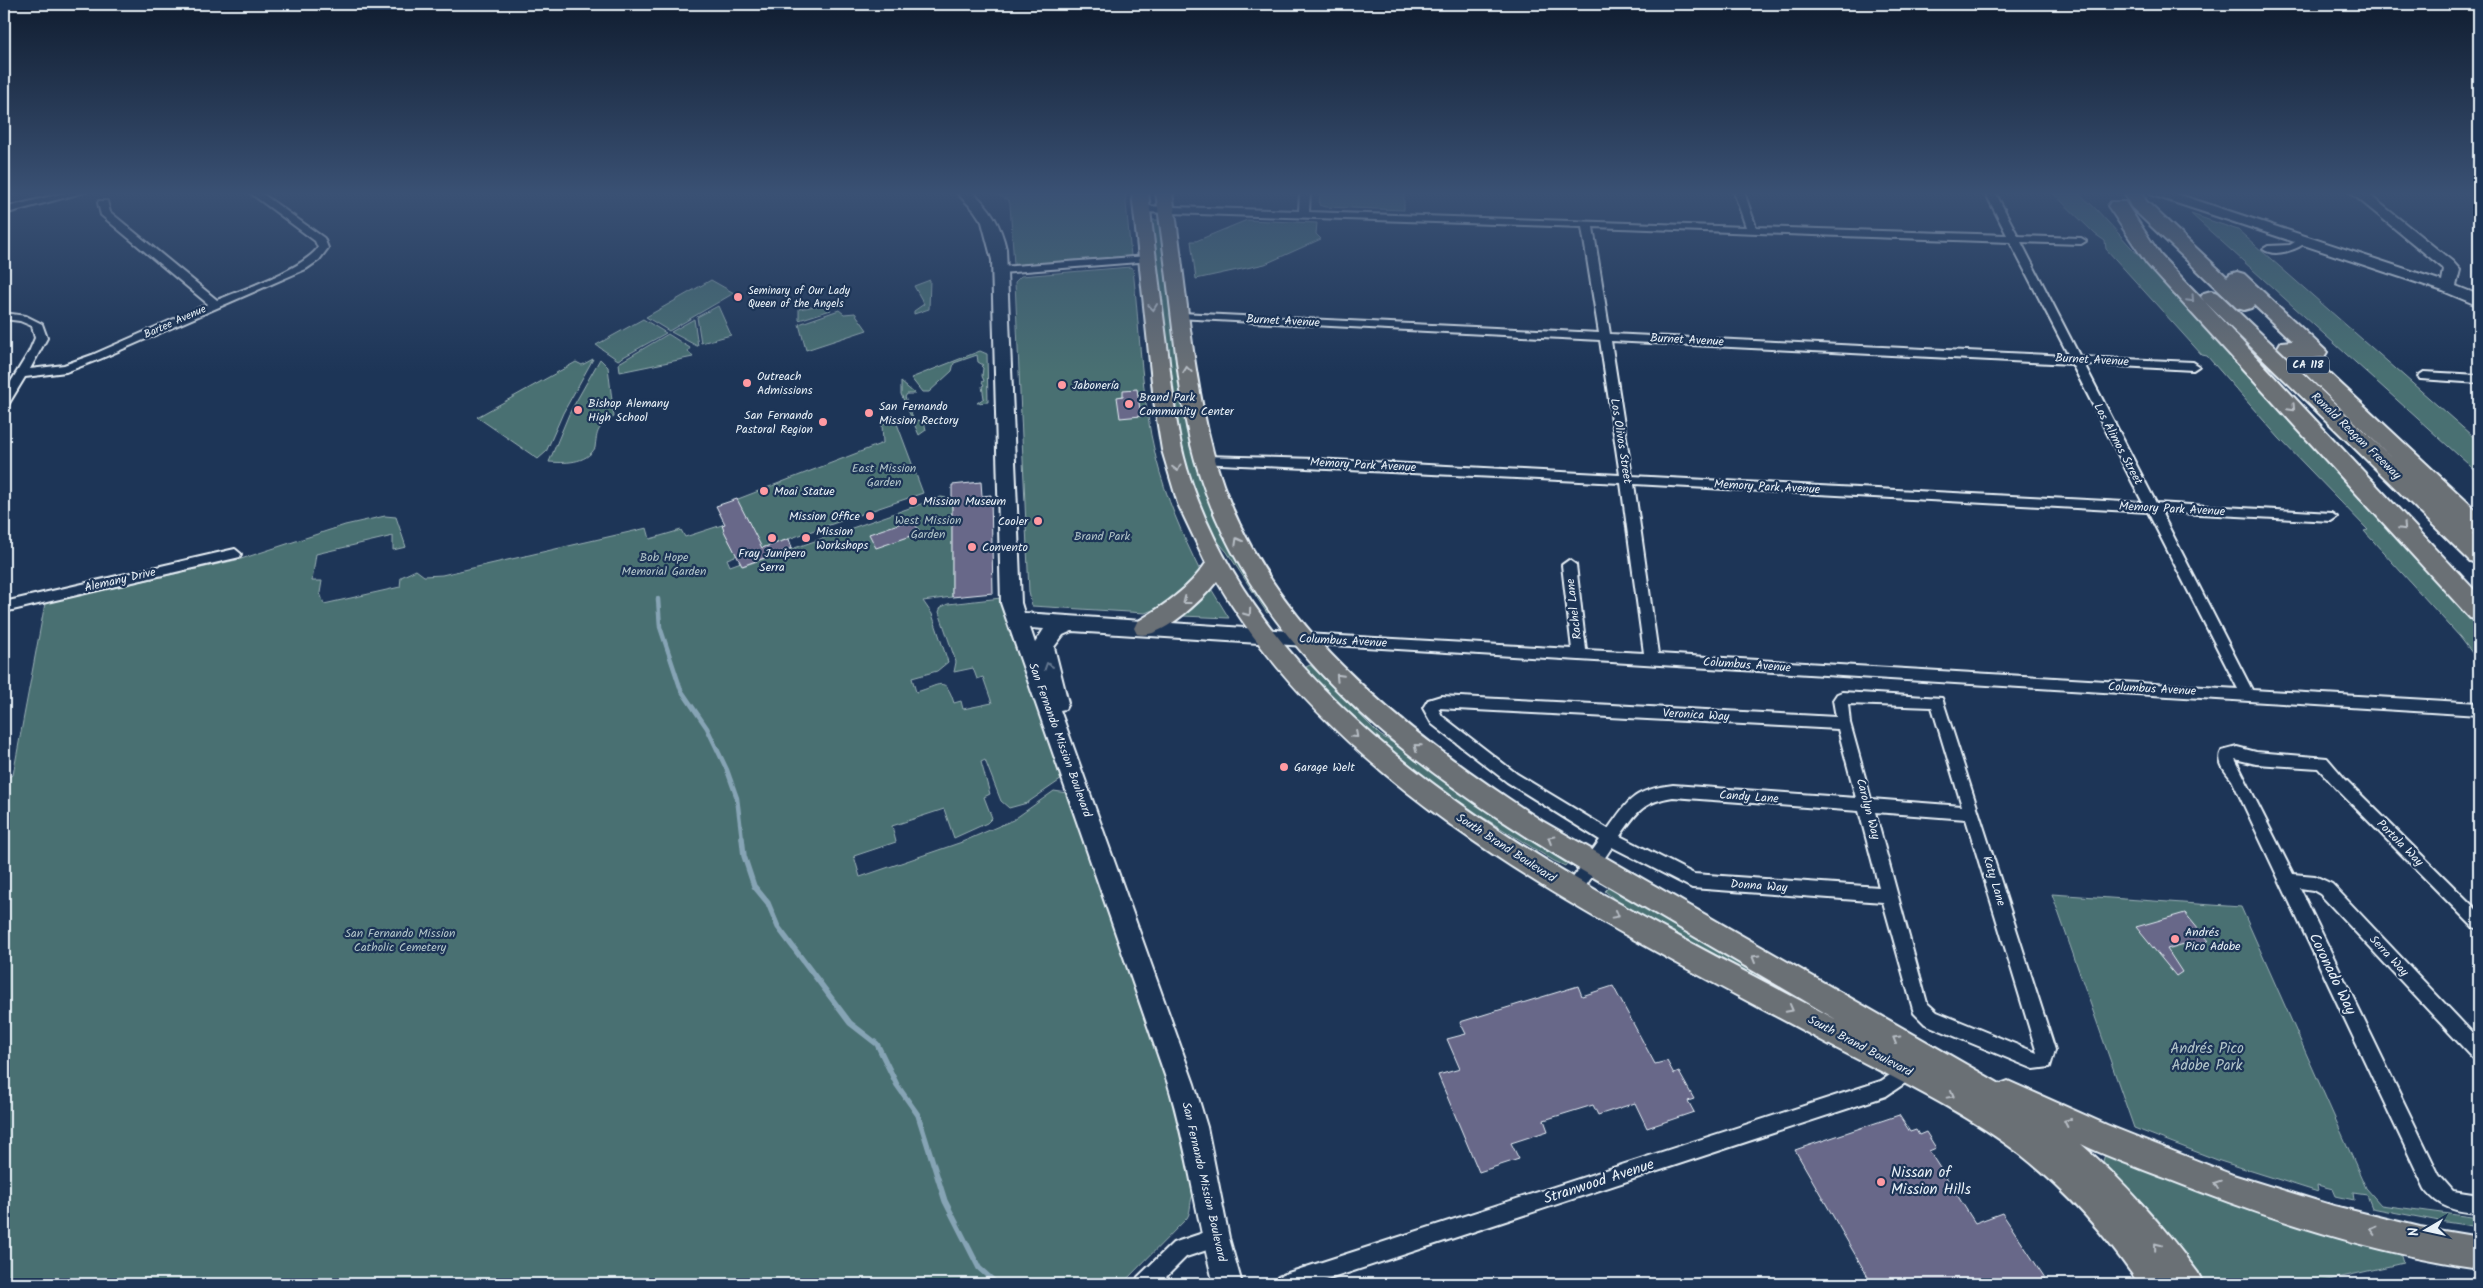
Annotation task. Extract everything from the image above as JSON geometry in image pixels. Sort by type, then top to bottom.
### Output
[{"type":"highway","points":[[2151,252],[2154,260],[2479,611]]},
{"type":"highway","name":"Ronald Reagan Freeway","points":[[2166,252],[2472,532],[2479,556]]},
{"type":"highway","name":"CA 118","points":[[2185,252],[2472,532]]},
{"type":"highway","name":"CA 118","points":[[2214,252],[2479,506]]},
{"type":"highway","points":[[2472,532],[2479,566]]},
{"type":"main road","name":"San Fernando Mission Boulevard","points":[[998,252],[1000,270],[1009,590],[1016,620],[1181,1084],[1194,1127],[1215,1238],[1228,1284]]},
{"type":"main road","name":"South Brand Boulevard","points":[[1146,252],[1165,414],[1171,445],[1190,508],[1217,563],[1251,618],[1302,682],[1332,713],[1400,774],[1446,809],[1573,892],[1908,1072],[2013,1131],[2054,1163],[2127,1239],[2158,1284]]},
{"type":"main road","name":"South Brand Boulevard","points":[[1172,252],[1190,394],[1204,460],[1218,500],[1236,538],[1273,598],[1305,639],[1364,702],[1423,752],[1521,821],[1938,1064],[2046,1134],[2090,1171],[2132,1216],[2186,1284]]},
{"type":"main road","points":[[2340,252],[2448,288],[2479,301]]},
{"type":"main road","points":[[2432,252],[2452,270],[2448,288]]},
{"type":"main road","points":[[1145,628],[1197,592],[1217,563]]},
{"type":"main road","name":"Columbus Avenue","points":[[1016,620],[1305,639]]},
{"type":"main road","points":[[1056,730],[1058,700],[1043,648],[1049,634],[1057,628],[1071,623]]},
{"type":"main road","points":[[1938,1064],[2099,1137],[2204,1180],[2334,1221],[2420,1242],[2479,1253]]},
{"type":"street","points":[[152,252],[215,304]]},
{"type":"street","name":"Bartee Avenue","points":[[22,374],[56,370],[85,362],[302,267],[321,252]]},
{"type":"street","name":"Los Olivos Street","points":[[1591,252],[1627,480],[1652,659]]},
{"type":"street","name":"Los Alimos Street","points":[[2020,252],[2248,695]]},
{"type":"street","points":[[1000,270],[1147,259]]},
{"type":"street","points":[[4,316],[31,321],[40,330],[40,344],[4,402]]},
{"type":"street","name":"Burnet Avenue","points":[[1181,316],[2193,366]]},
{"type":"street","points":[[2424,376],[2479,379]]},
{"type":"street","name":"Memory Park Avenue","points":[[1204,460],[1305,462],[2330,517]]},
{"type":"street","name":"Alemany Drive","points":[[4,607],[235,554]]},
{"type":"street","name":"Rachel Lane","points":[[1569,565],[1580,654]]},
{"type":"street","name":"Columbus Avenue","points":[[1305,639],[2479,709]]},
{"type":"street","name":"Katy Lane","points":[[1843,722],[1842,698],[1937,702],[2046,1050],[2044,1061],[2034,1061],[1931,1018],[1920,1007],[1890,897]]},
{"type":"street","name":"Veronica Way","points":[[1430,708],[1433,704],[1441,702],[1843,722]]},
{"type":"street","name":"Donna Way","points":[[1430,708],[1437,720],[1512,778],[1611,839],[1692,881],[1879,894],[1890,897]]},
{"type":"street","name":"Carolyn Way","points":[[1843,722],[1867,805],[1890,897]]},
{"type":"street","name":"Coronado Way","points":[[2322,762],[2256,758],[2237,753],[2227,755],[2229,765],[2238,776],[2439,1194],[2458,1202],[2479,1204]]},
{"type":"street","name":"Portola Way","points":[[2322,762],[2340,783],[2479,922]]},
{"type":"street","name":"Candy Lane","points":[[1573,892],[1634,804],[1652,794],[1673,791],[1972,812]]},
{"type":"street","name":"Serra Way","points":[[2287,880],[2315,883],[2326,889],[2479,1052]]},
{"type":"street","name":"Stranwood Avenue","points":[[1285,1284],[1886,1088],[1908,1072]]},
{"type":"street","points":[[1145,1284],[1180,1250],[1215,1238]]},
{"type":"green space","points":[[1013,252],[1131,252],[1131,256],[1014,265]]},
{"type":"green space","points":[[1154,252],[1165,252],[1183,389],[1272,611],[1267,613],[1227,552],[1213,536],[1195,498],[1176,434]]},
{"type":"green space","points":[[1192,252],[1292,252],[1265,264],[1196,279]]},
{"type":"green space","points":[[2109,252],[2136,252],[2443,586],[2479,628],[2479,662],[2460,637],[2364,531],[2368,530],[2279,438],[2207,356],[2202,355]]},
{"type":"green space","points":[[2233,252],[2263,252],[2479,442],[2479,474]]},
{"type":"green space","name":"Brand Park","points":[[1130,267],[1133,269],[1144,388],[1156,458],[1175,516],[1200,571],[1190,585],[1177,596],[1162,606],[1145,613],[1032,606],[1029,592],[1015,282],[1021,276]]},
{"type":"green space","points":[[711,280],[734,293],[669,331],[646,317]]},
{"type":"green space","points":[[930,280],[929,309],[914,314],[914,311],[924,304],[914,286]]},
{"type":"green space","points":[[826,304],[831,310],[799,320],[799,309]]},
{"type":"green space","points":[[718,306],[731,335],[701,343],[697,317]]},
{"type":"green space","points":[[839,310],[844,314],[855,313],[867,330],[806,350],[799,324]]},
{"type":"green space","points":[[643,319],[666,333],[618,360],[596,345]]},
{"type":"green space","points":[[694,319],[698,346],[671,332]]},
{"type":"green space","points":[[668,334],[690,348],[688,351],[693,357],[620,372],[619,363]]},
{"type":"green space","points":[[980,351],[987,354],[988,402],[977,403],[984,398],[982,386],[984,385],[982,382],[984,381],[982,376],[983,368],[981,366],[983,365],[978,362],[977,355],[954,363],[952,371],[929,392],[922,392],[911,378]]},
{"type":"green space","points":[[593,359],[563,413],[546,452],[538,459],[477,417],[576,362],[582,365]]},
{"type":"green space","points":[[600,359],[608,367],[614,417],[601,427],[597,433],[595,448],[586,457],[574,461],[549,462],[569,414]]},
{"type":"green space","points":[[901,382],[915,394],[907,394],[905,397],[914,420],[924,421],[926,430],[919,435],[901,394]]},
{"type":"green space","name":"East Mission Garden","points":[[896,421],[923,493],[759,549],[745,519],[747,518],[745,518],[737,501],[738,499],[883,443],[882,424]]},
{"type":"green space","name":"San Fernando Mission Catholic Cemetery","points":[[941,497],[952,499],[952,597],[923,601],[932,614],[948,662],[937,671],[912,678],[916,692],[941,684],[948,688],[954,703],[961,701],[963,709],[992,703],[983,677],[977,679],[973,668],[954,672],[956,662],[939,612],[941,607],[948,604],[1001,598],[1009,628],[1062,779],[1027,803],[1009,808],[1001,801],[985,760],[981,762],[990,794],[984,797],[992,818],[987,823],[954,838],[944,809],[892,826],[896,842],[854,856],[860,877],[962,842],[1013,820],[1054,791],[1067,793],[1167,1081],[1194,1193],[1187,1218],[1122,1284],[4,1284],[4,778],[13,775],[45,603],[241,559],[345,525],[385,516],[396,517],[406,547],[393,550],[393,536],[316,554],[312,581],[322,581],[320,593],[324,604],[400,587],[401,577],[416,570],[424,576],[442,575],[647,528],[650,539],[681,530],[685,537],[722,525],[730,543],[734,546],[732,547],[736,550],[734,552],[736,551],[738,555],[727,559],[730,566],[741,562],[743,566]]},
{"type":"green space","points":[[1210,587],[1229,618],[1182,616],[1181,611]]},
{"type":"green space","points":[[1310,665],[1380,735],[1414,756],[1568,862],[1565,866],[1486,819],[1464,811],[1390,754],[1307,671],[1306,667]]},
{"type":"green space","points":[[1610,886],[1819,1006],[1816,1013],[1626,909],[1605,891]]},
{"type":"green space","name":"Andrés Pico Adobe Park","points":[[2052,894],[2241,907],[2366,1188],[2381,1205],[2479,1218],[2479,1227],[2372,1208],[2367,1195],[2353,1193],[2354,1200],[2336,1196],[2333,1189],[2317,1185],[2318,1192],[2220,1161],[2134,1128]]},
{"type":"green space","points":[[2106,1151],[2399,1250],[2403,1263],[2311,1284],[2207,1284],[2156,1217],[2103,1161]]},
{"type":"building","name":"Brand Park Community Center","points":[[1137,389],[1141,416],[1120,418],[1117,397],[1123,396],[1123,390]]},
{"type":"building","name":"Convento","points":[[981,482],[982,496],[991,495],[993,593],[952,597],[952,485]]},
{"type":"building","points":[[737,499],[762,548],[789,539],[792,548],[742,566],[724,531],[722,525],[725,524],[716,506]]},
{"type":"building","points":[[913,519],[920,533],[876,548],[869,534]]},
{"type":"building","name":"Andrés Pico Adobe","points":[[2185,913],[2208,941],[2194,945],[2191,942],[2167,949],[2182,972],[2176,976],[2136,927]]},
{"type":"building","points":[[1578,986],[1582,996],[1613,986],[1655,1064],[1667,1061],[1674,1074],[1679,1072],[1694,1099],[1688,1101],[1694,1112],[1647,1128],[1635,1103],[1598,1115],[1593,1105],[1544,1120],[1548,1131],[1511,1143],[1519,1159],[1479,1172],[1438,1075],[1460,1069],[1447,1039],[1466,1034],[1460,1022]]},
{"type":"building","name":"Nissan of Mission Hills","points":[[1899,1115],[1910,1132],[1916,1130],[1919,1135],[1926,1132],[1936,1148],[1929,1151],[1975,1223],[2002,1213],[2049,1284],[1872,1284],[1795,1150]]},
{"type":"waterway","points":[[658,599],[660,627],[681,690],[707,728],[727,770],[737,798],[742,839]]},
{"type":"waterway","points":[[742,838],[744,856],[754,886],[768,903],[778,927],[850,1023],[877,1044],[897,1085],[918,1115],[945,1201],[979,1268],[997,1284]]},
{"type":"place","name":"Seminary of Our Lady Queen of the Angels","points":[[738,297]]},
{"type":"place","name":"Outreach Admissions","points":[[747,383]]},
{"type":"place","name":"Jabonería","points":[[1062,385]]},
{"type":"place","name":"Brand Park Community Center","points":[[1129,404]]},
{"type":"place","name":"Bishop Alemany High School","points":[[578,410]]},
{"type":"place","name":"San Fernando Mission Rectory","points":[[869,413]]},
{"type":"place","name":"San Fernando Pastoral Region","points":[[823,422]]},
{"type":"place","name":"Moai Statue","points":[[764,491]]},
{"type":"place","name":"Mission Museum","points":[[913,501]]},
{"type":"place","name":"Mission Office","points":[[870,516]]},
{"type":"place","name":"Cooler","points":[[1038,521]]},
{"type":"place","name":"Fray Junípero Serra","points":[[772,538]]},
{"type":"place","name":"Mission Workshops","points":[[806,538]]},
{"type":"place","name":"Convento","points":[[972,547]]},
{"type":"place","name":"Garage Welt","points":[[1284,767]]},
{"type":"place","name":"Andrés Pico Adobe","points":[[2175,939]]},
{"type":"place","name":"Nissan of Mission Hills","points":[[1881,1182]]},
{"type":"park label","name":"West Mission Garden","points":[[928,527]]},
{"type":"park label","name":"Bob Hope Memorial Garden","points":[[664,564]]}]
